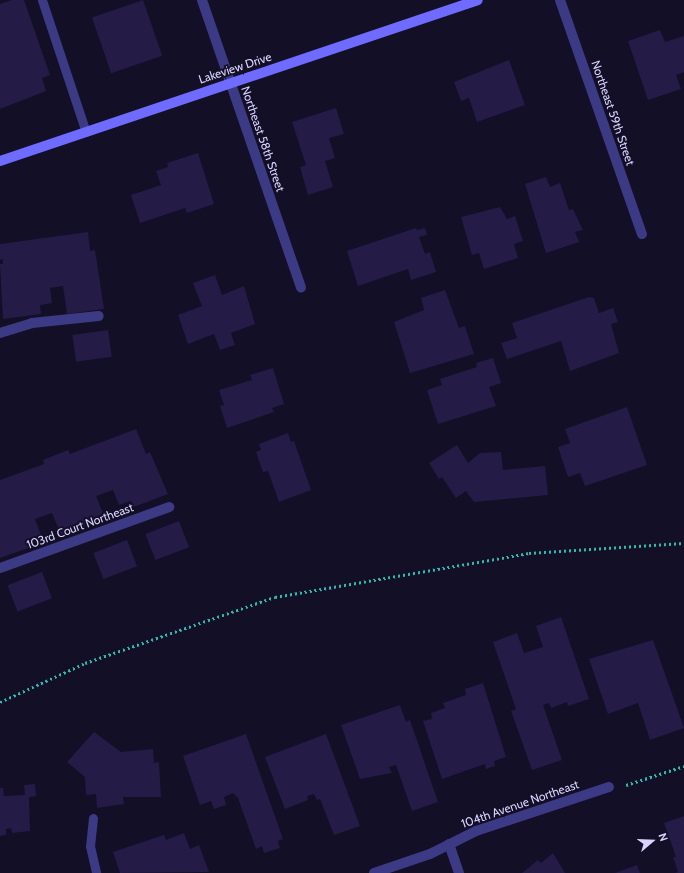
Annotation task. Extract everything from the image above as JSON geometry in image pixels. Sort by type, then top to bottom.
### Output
[{"type":"street","name":"Northeast 58th Street","points":[[202,0],[301,287]]},
{"type":"street","name":"Lakeview Drive","points":[[0,161],[478,0]]},
{"type":"street","name":"Northeast 59th Street","points":[[560,0],[642,234]]},
{"type":"street","points":[[0,333],[32,323],[99,316]]},
{"type":"street","name":"103rd Court Northeast","points":[[0,568],[169,507]]},
{"type":"street","name":"104th Avenue Northeast","points":[[374,873],[449,844],[476,831],[609,787]]},
{"type":"street","points":[[449,844],[459,873]]},
{"type":"lane","points":[[42,0],[86,132]]},
{"type":"lane","points":[[93,818],[90,846],[96,873]]},
{"type":"path","points":[[0,702],[85,663],[275,597],[529,553],[684,543]]},
{"type":"path","points":[[622,786],[684,766]]},
{"type":"building","points":[[12,0],[24,0],[50,75],[42,78],[46,91],[0,109],[0,4]]},
{"type":"building","points":[[143,0],[162,56],[111,73],[92,18]]},
{"type":"building","points":[[660,30],[665,42],[684,36],[684,72],[676,75],[681,89],[648,100],[628,41]]},
{"type":"building","points":[[509,60],[525,105],[477,122],[469,98],[461,101],[454,82]]},
{"type":"building","points":[[336,108],[344,134],[329,138],[335,158],[325,161],[333,187],[308,195],[300,167],[306,165],[292,122]]},
{"type":"building","points":[[198,153],[214,204],[187,213],[185,208],[140,223],[131,195],[161,185],[156,171],[168,167],[167,163]]},
{"type":"building","points":[[546,177],[550,187],[560,183],[569,210],[573,209],[583,230],[575,232],[579,242],[546,253],[525,184]]},
{"type":"building","points":[[500,207],[507,219],[515,216],[523,241],[514,244],[518,258],[484,269],[479,253],[472,255],[461,217]]},
{"type":"building","points":[[416,228],[417,230],[425,228],[427,235],[419,237],[425,254],[430,252],[436,272],[411,280],[408,269],[358,286],[347,251]]},
{"type":"building","points":[[88,232],[90,251],[95,250],[104,309],[67,314],[63,286],[50,288],[52,303],[40,305],[41,314],[3,319],[0,264],[3,264],[3,259],[0,260],[0,244]]},
{"type":"building","points":[[215,275],[222,295],[244,286],[255,324],[231,333],[235,345],[220,350],[214,334],[188,344],[178,315],[202,306],[193,283]]},
{"type":"building","points":[[445,290],[459,328],[465,326],[474,354],[410,373],[394,322],[424,310],[421,298]]},
{"type":"building","points":[[589,297],[594,298],[599,313],[613,308],[618,322],[611,324],[619,353],[570,371],[561,341],[507,359],[501,343],[517,338],[512,323]]},
{"type":"building","points":[[108,330],[112,357],[76,362],[72,335]]},
{"type":"building","points":[[493,358],[501,383],[489,387],[496,406],[438,424],[427,390],[442,385],[440,379],[477,367],[476,363]]},
{"type":"building","points":[[273,368],[284,404],[272,408],[274,412],[227,428],[220,406],[224,405],[219,390],[252,380],[250,375]]},
{"type":"building","points":[[627,407],[647,465],[585,486],[580,473],[568,477],[558,447],[570,443],[565,429]]},
{"type":"building","points":[[136,429],[146,454],[150,452],[168,494],[134,507],[131,501],[119,505],[113,490],[96,496],[105,518],[61,535],[52,513],[35,519],[41,535],[28,539],[31,547],[0,558],[0,480],[44,464],[43,460],[68,450],[70,454]]},
{"type":"building","points":[[288,433],[291,442],[294,441],[311,490],[279,502],[268,471],[263,472],[256,452],[261,450],[259,444]]},
{"type":"building","points":[[457,445],[468,463],[480,453],[501,452],[503,470],[545,466],[548,495],[474,502],[466,491],[456,498],[442,477],[439,479],[429,463]]},
{"type":"building","points":[[179,521],[189,547],[155,560],[145,534]]},
{"type":"building","points":[[127,540],[137,566],[103,579],[93,553]]},
{"type":"building","points":[[42,572],[52,598],[17,611],[7,585]]},
{"type":"building","points":[[561,617],[589,699],[568,706],[567,702],[551,708],[549,703],[543,705],[562,760],[532,770],[511,711],[516,709],[493,642],[517,633],[524,653],[543,647],[536,626]]},
{"type":"building","points":[[653,640],[684,728],[650,740],[638,703],[608,714],[589,659]]},
{"type":"building","points":[[483,683],[506,757],[494,761],[495,766],[486,769],[485,764],[442,779],[423,721],[432,719],[431,713],[445,708],[443,703],[466,695],[465,689]]},
{"type":"building","points":[[400,705],[406,722],[410,720],[438,802],[412,811],[396,765],[389,767],[392,773],[360,779],[341,725]]},
{"type":"building","points":[[94,732],[121,752],[153,749],[154,763],[159,762],[161,797],[123,797],[124,804],[97,808],[96,794],[86,795],[85,777],[67,762]]},
{"type":"building","points":[[246,734],[283,839],[278,841],[280,848],[264,853],[262,846],[256,849],[238,798],[233,793],[224,797],[226,805],[214,809],[211,801],[200,805],[183,756]]},
{"type":"building","points":[[326,734],[360,826],[334,835],[320,799],[317,800],[314,794],[307,796],[308,800],[285,809],[265,757]]},
{"type":"building","points":[[35,784],[36,796],[29,797],[30,831],[12,833],[11,828],[6,829],[6,835],[0,836],[0,788],[3,788],[4,796],[25,795],[24,785]]},
{"type":"building","points":[[684,816],[684,873],[675,873],[678,872],[673,857],[676,857],[664,823]]},
{"type":"building","points":[[184,833],[190,849],[199,845],[209,872],[120,873],[113,852],[164,835],[166,840]]},
{"type":"building","points":[[553,853],[565,873],[522,873],[538,860],[541,863]]},
{"type":"building","points":[[637,865],[640,873],[615,873]]}]
